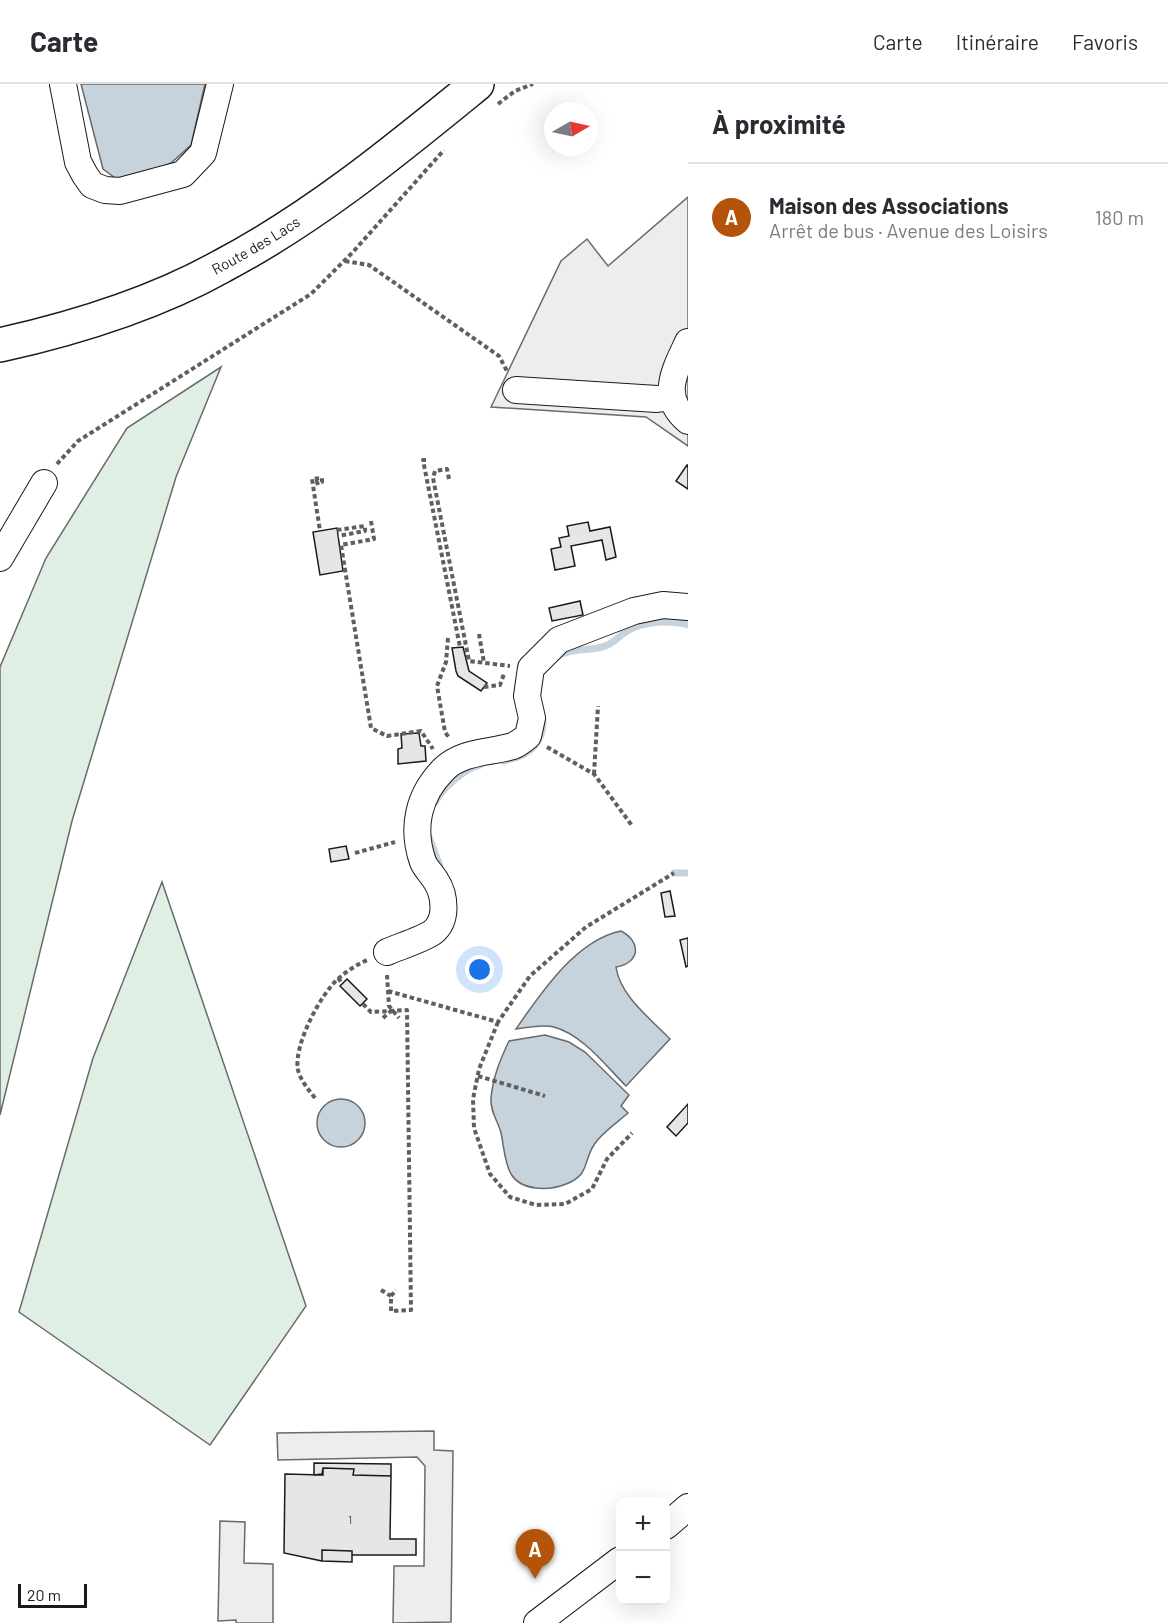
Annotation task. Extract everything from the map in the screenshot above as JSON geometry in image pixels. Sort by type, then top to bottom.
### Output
[{"type":"main road","name":"Route des Lacs","points":[[0,345],[115,312],[154,298],[220,268],[298,222],[383,162],[487,94]]},
{"type":"street","points":[[63,84],[78,162],[92,185],[105,190],[120,191],[183,174],[203,153],[220,84]]},
{"type":"street","points":[[688,342],[676,366],[671,397],[676,408],[688,421]]},
{"type":"street","points":[[516,390],[657,399],[671,397]]},
{"type":"street","points":[[0,558],[44,483]]},
{"type":"street","points":[[387,952],[434,932],[442,919],[443,901],[437,882],[424,865],[416,837],[418,813],[428,788],[446,767],[468,754],[515,745],[528,736],[532,718],[527,696],[531,668],[559,640],[634,611],[663,605],[688,607]]},
{"type":"street","points":[[670,1523],[688,1507]]},
{"type":"street","points":[[537,1623],[616,1564]]},
{"type":"path","points":[[487,94],[515,91],[533,84]]},
{"type":"path","points":[[44,483],[56,465],[78,441],[311,294],[344,261],[446,147]]},
{"type":"path","points":[[344,261],[369,266],[499,356],[516,390]]},
{"type":"path","points":[[426,460],[423,460],[424,467],[460,647]]},
{"type":"path","points":[[449,479],[447,469],[435,471],[433,478],[469,661],[484,663],[479,634]]},
{"type":"path","points":[[318,485],[317,482],[322,482],[321,478],[312,479],[320,531]]},
{"type":"path","points":[[371,521],[374,539],[341,545],[371,728],[387,736],[421,731],[446,767]]},
{"type":"path","points":[[364,526],[365,531],[337,533],[364,526]]},
{"type":"path","points":[[448,638],[446,662],[438,686],[441,709],[446,732],[451,741],[468,754]]},
{"type":"path","points":[[484,687],[500,685],[508,665]]},
{"type":"path","points":[[594,774],[598,706]]},
{"type":"path","points":[[546,746],[594,774],[633,827]]},
{"type":"path","points":[[355,853],[416,837]]},
{"type":"path","points":[[632,1133],[607,1159],[592,1189],[565,1204],[536,1205],[510,1197],[490,1174],[474,1128],[473,1100],[479,1069],[498,1022],[530,976],[586,927],[674,873]]},
{"type":"path","points":[[315,1098],[304,1085],[298,1068],[299,1049],[316,1007],[338,978],[363,962],[387,952],[389,1005],[399,1018]]},
{"type":"path","points":[[338,978],[343,984]]},
{"type":"path","points":[[388,991],[498,1022]]},
{"type":"path","points":[[363,1004],[371,1012],[407,1010],[411,1310],[391,1311],[391,1296],[396,1290]]},
{"type":"path","points":[[383,1018],[392,1011]]},
{"type":"path","points":[[478,1076],[545,1096]]},
{"type":"path","points":[[381,1290],[391,1296]]},
{"type":"green space","points":[[221,367],[176,477],[72,821],[0,1115],[0,667],[46,558],[127,428]]},
{"type":"green space","points":[[162,882],[306,1306],[210,1445],[19,1312],[93,1058]]},
{"type":"shaded area","points":[[81,84],[205,84],[191,145],[171,163],[139,178],[118,180],[103,169]]},
{"type":"shaded area","points":[[688,197],[688,446],[646,417],[491,407],[561,261],[587,239],[608,266]]},
{"type":"shaded area","points":[[621,931],[635,946],[634,957],[624,965],[616,967],[623,988],[637,1006],[670,1039],[626,1086],[593,1052],[565,1031],[545,1026],[516,1029],[548,985],[575,956],[605,936]]},
{"type":"shaded area","points":[[545,1035],[569,1042],[585,1052],[629,1095],[621,1106],[628,1113],[597,1141],[579,1176],[566,1184],[552,1188],[536,1188],[521,1184],[511,1174],[491,1098],[497,1069],[509,1041]]},
{"type":"shaded area","points":[[341,1099],[358,1106],[365,1123],[358,1140],[341,1147],[324,1140],[317,1123],[324,1106]]},
{"type":"shaded area","points":[[434,1431],[434,1450],[453,1451],[451,1622],[393,1623],[394,1566],[424,1566],[425,1466],[417,1457],[278,1460],[277,1433]]},
{"type":"shaded area","points":[[220,1521],[245,1522],[244,1563],[273,1564],[273,1623],[218,1621]]},
{"type":"building","points":[[688,465],[688,489],[676,481]]},
{"type":"building","points":[[588,522],[590,531],[610,527],[616,557],[606,560],[602,540],[571,546],[575,566],[555,570],[551,549],[561,547],[559,538],[569,536],[567,526]]},
{"type":"building","points":[[337,528],[343,571],[320,575],[313,532]]},
{"type":"building","points":[[580,601],[583,615],[552,621],[549,608]]},
{"type":"building","points":[[463,647],[469,671],[487,683],[481,691],[458,676],[452,648]]},
{"type":"building","points":[[419,733],[421,746],[425,746],[426,761],[398,764],[398,749],[402,748],[401,734]]},
{"type":"building","points":[[346,846],[349,859],[331,862],[329,849]]},
{"type":"building","points":[[670,891],[675,916],[665,917],[661,893]]},
{"type":"building","points":[[688,938],[688,966],[686,967],[680,940]]},
{"type":"building","points":[[347,979],[367,999],[360,1006],[340,986]]},
{"type":"building","points":[[688,1104],[688,1123],[676,1136],[667,1127]]},
{"type":"building","points":[[314,1463],[391,1464],[391,1476],[353,1475],[354,1469],[323,1468],[322,1474],[314,1475]]},
{"type":"building","points":[[323,1468],[354,1469],[353,1475],[391,1476],[390,1539],[416,1539],[416,1555],[352,1555],[352,1551],[322,1550],[322,1561],[284,1553],[285,1474],[323,1475]]},
{"type":"building","points":[[322,1550],[352,1551],[352,1562],[322,1561]]},
{"type":"waterway","points":[[557,657],[573,651],[606,646],[629,630],[650,623],[666,622],[688,625]]},
{"type":"waterway","points":[[503,761],[519,757],[532,749],[540,738],[543,721]]},
{"type":"waterway","points":[[435,803],[454,780],[480,765]]},
{"type":"waterway","points":[[429,837],[440,866]]},
{"type":"waterway","points":[[674,873],[688,873]]},
{"type":"place","name":"Maison des Associations","points":[[535,1579]]}]
